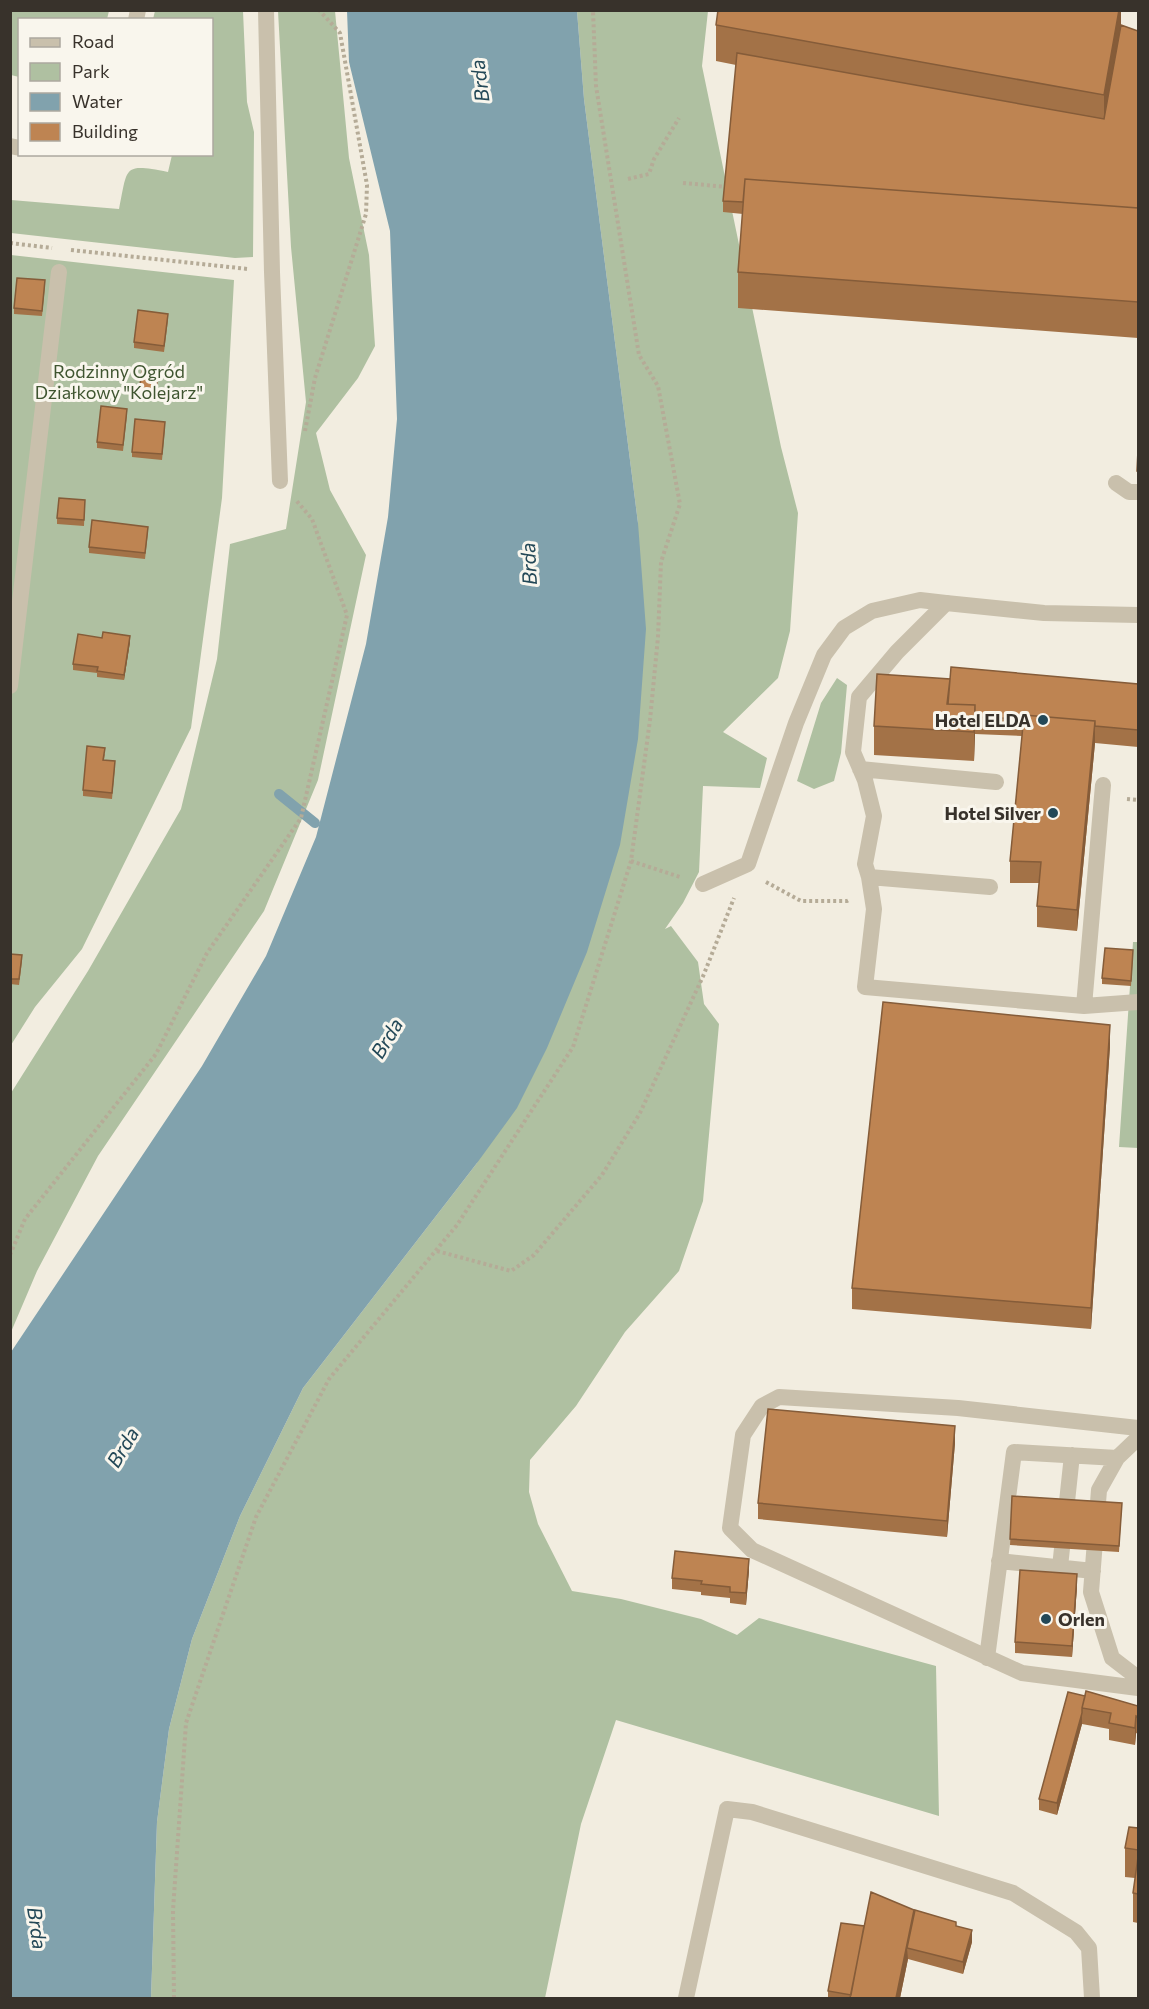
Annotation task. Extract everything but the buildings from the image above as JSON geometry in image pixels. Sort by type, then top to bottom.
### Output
[{"type":"street","points":[[266,10],[280,481]]},
{"type":"street","points":[[10,687],[59,272]]},
{"type":"street","points":[[1116,483],[1129,492],[1138,492]]},
{"type":"street","points":[[703,884],[748,864],[796,723],[824,655],[844,628],[872,611],[921,600],[1044,614],[1138,615]]},
{"type":"street","points":[[946,603],[897,652],[859,697],[853,752],[865,780],[874,816],[866,864],[874,909],[865,987],[1084,1006],[1138,1002]]},
{"type":"street","points":[[860,769],[996,782]]},
{"type":"street","points":[[1084,1006],[1103,785]]},
{"type":"street","points":[[869,877],[990,887]]},
{"type":"street","points":[[1138,1428],[958,1408],[780,1396],[762,1406],[743,1435],[730,1528],[752,1550],[1022,1673],[1138,1688]]},
{"type":"street","points":[[1138,1438],[1117,1458],[1099,1490],[1091,1592],[1112,1658],[1138,1678]]},
{"type":"street","points":[[987,1658],[1014,1452],[1117,1458]]},
{"type":"street","points":[[1060,1568],[1072,1455]]},
{"type":"street","points":[[999,1561],[1092,1571]]},
{"type":"street","points":[[686,1998],[727,1809],[752,1812],[1014,1893],[1076,1932],[1089,1948],[1092,1998]]},
{"type":"path","points":[[303,440],[315,378],[366,214],[367,185],[340,33],[319,10]]},
{"type":"path","points":[[174,1998],[174,1910],[186,1723],[256,1517],[329,1379],[457,1225],[573,1047],[631,861],[650,720],[661,562],[680,504],[658,386],[639,355],[596,86],[593,10]]},
{"type":"path","points":[[628,179],[649,174],[654,159],[679,118]]},
{"type":"path","points":[[683,183],[733,187]]},
{"type":"path","points":[[10,243],[58,248]]},
{"type":"path","points":[[69,250],[234,268]]},
{"type":"path","points":[[10,1255],[25,1219],[156,1054],[207,953],[301,818],[347,615],[312,519],[280,481]]},
{"type":"path","points":[[631,861],[703,884]]},
{"type":"path","points":[[437,1251],[511,1271],[534,1255],[602,1175],[640,1113],[704,974],[748,864]]},
{"type":"path","points":[[748,864],[758,877],[801,901],[847,901],[869,877]]},
{"type":"green space","points":[[11,10],[109,10],[107,18],[18,18],[18,77],[11,75]]},
{"type":"green space","points":[[155,11],[243,11],[247,102],[254,132],[253,257],[235,258],[11,233],[11,200],[119,209],[126,176],[130,171],[142,168],[168,172],[172,156],[213,156],[213,18],[153,18]]},
{"type":"green space","points":[[278,11],[335,11],[349,158],[369,255],[375,346],[358,378],[316,433],[330,490],[366,555],[318,780],[264,911],[98,1156],[37,1271],[11,1332],[11,1093],[88,971],[181,809],[217,659],[230,544],[286,529],[306,402],[291,247]]},
{"type":"green space","points":[[577,11],[708,11],[702,66],[781,447],[798,513],[790,631],[778,678],[723,732],[767,758],[760,788],[703,786],[699,872],[683,903],[665,929],[671,926],[698,962],[704,1004],[719,1024],[703,1201],[679,1271],[625,1332],[576,1406],[530,1460],[529,1492],[538,1524],[572,1591],[621,1599],[701,1619],[737,1635],[759,1618],[936,1666],[939,1816],[616,1720],[581,1824],[545,1998],[151,1998],[157,1822],[169,1729],[192,1639],[240,1516],[303,1388],[477,1163],[638,523],[584,99]]},
{"type":"green space","name":"Rodzinny Ogród Działkowy \"Kolejarz\"","points":[[11,255],[234,280],[222,498],[191,728],[82,949],[35,1007],[11,1045]]},
{"type":"green space","points":[[837,678],[847,685],[841,753],[834,781],[814,789],[797,781],[821,703]]},
{"type":"green space","points":[[1133,942],[1138,942],[1138,1148],[1119,1147]]},
{"type":"water","name":"Brda","points":[[347,11],[577,11],[584,99],[638,523],[646,629],[638,739],[620,845],[587,952],[547,1048],[517,1108],[303,1388],[240,1516],[192,1639],[169,1729],[157,1822],[151,1998],[11,1998],[11,1352],[202,1066],[266,956],[316,837],[366,644],[388,517],[397,419],[390,231],[349,62]]},
{"type":"waterway","points":[[279,794],[315,823]]},
{"type":"place","name":"Hotel ELDA","points":[[1043,720]]},
{"type":"place","name":"Hotel Silver","points":[[1053,813]]},
{"type":"place","name":"Orlen","points":[[1046,1619]]}]
